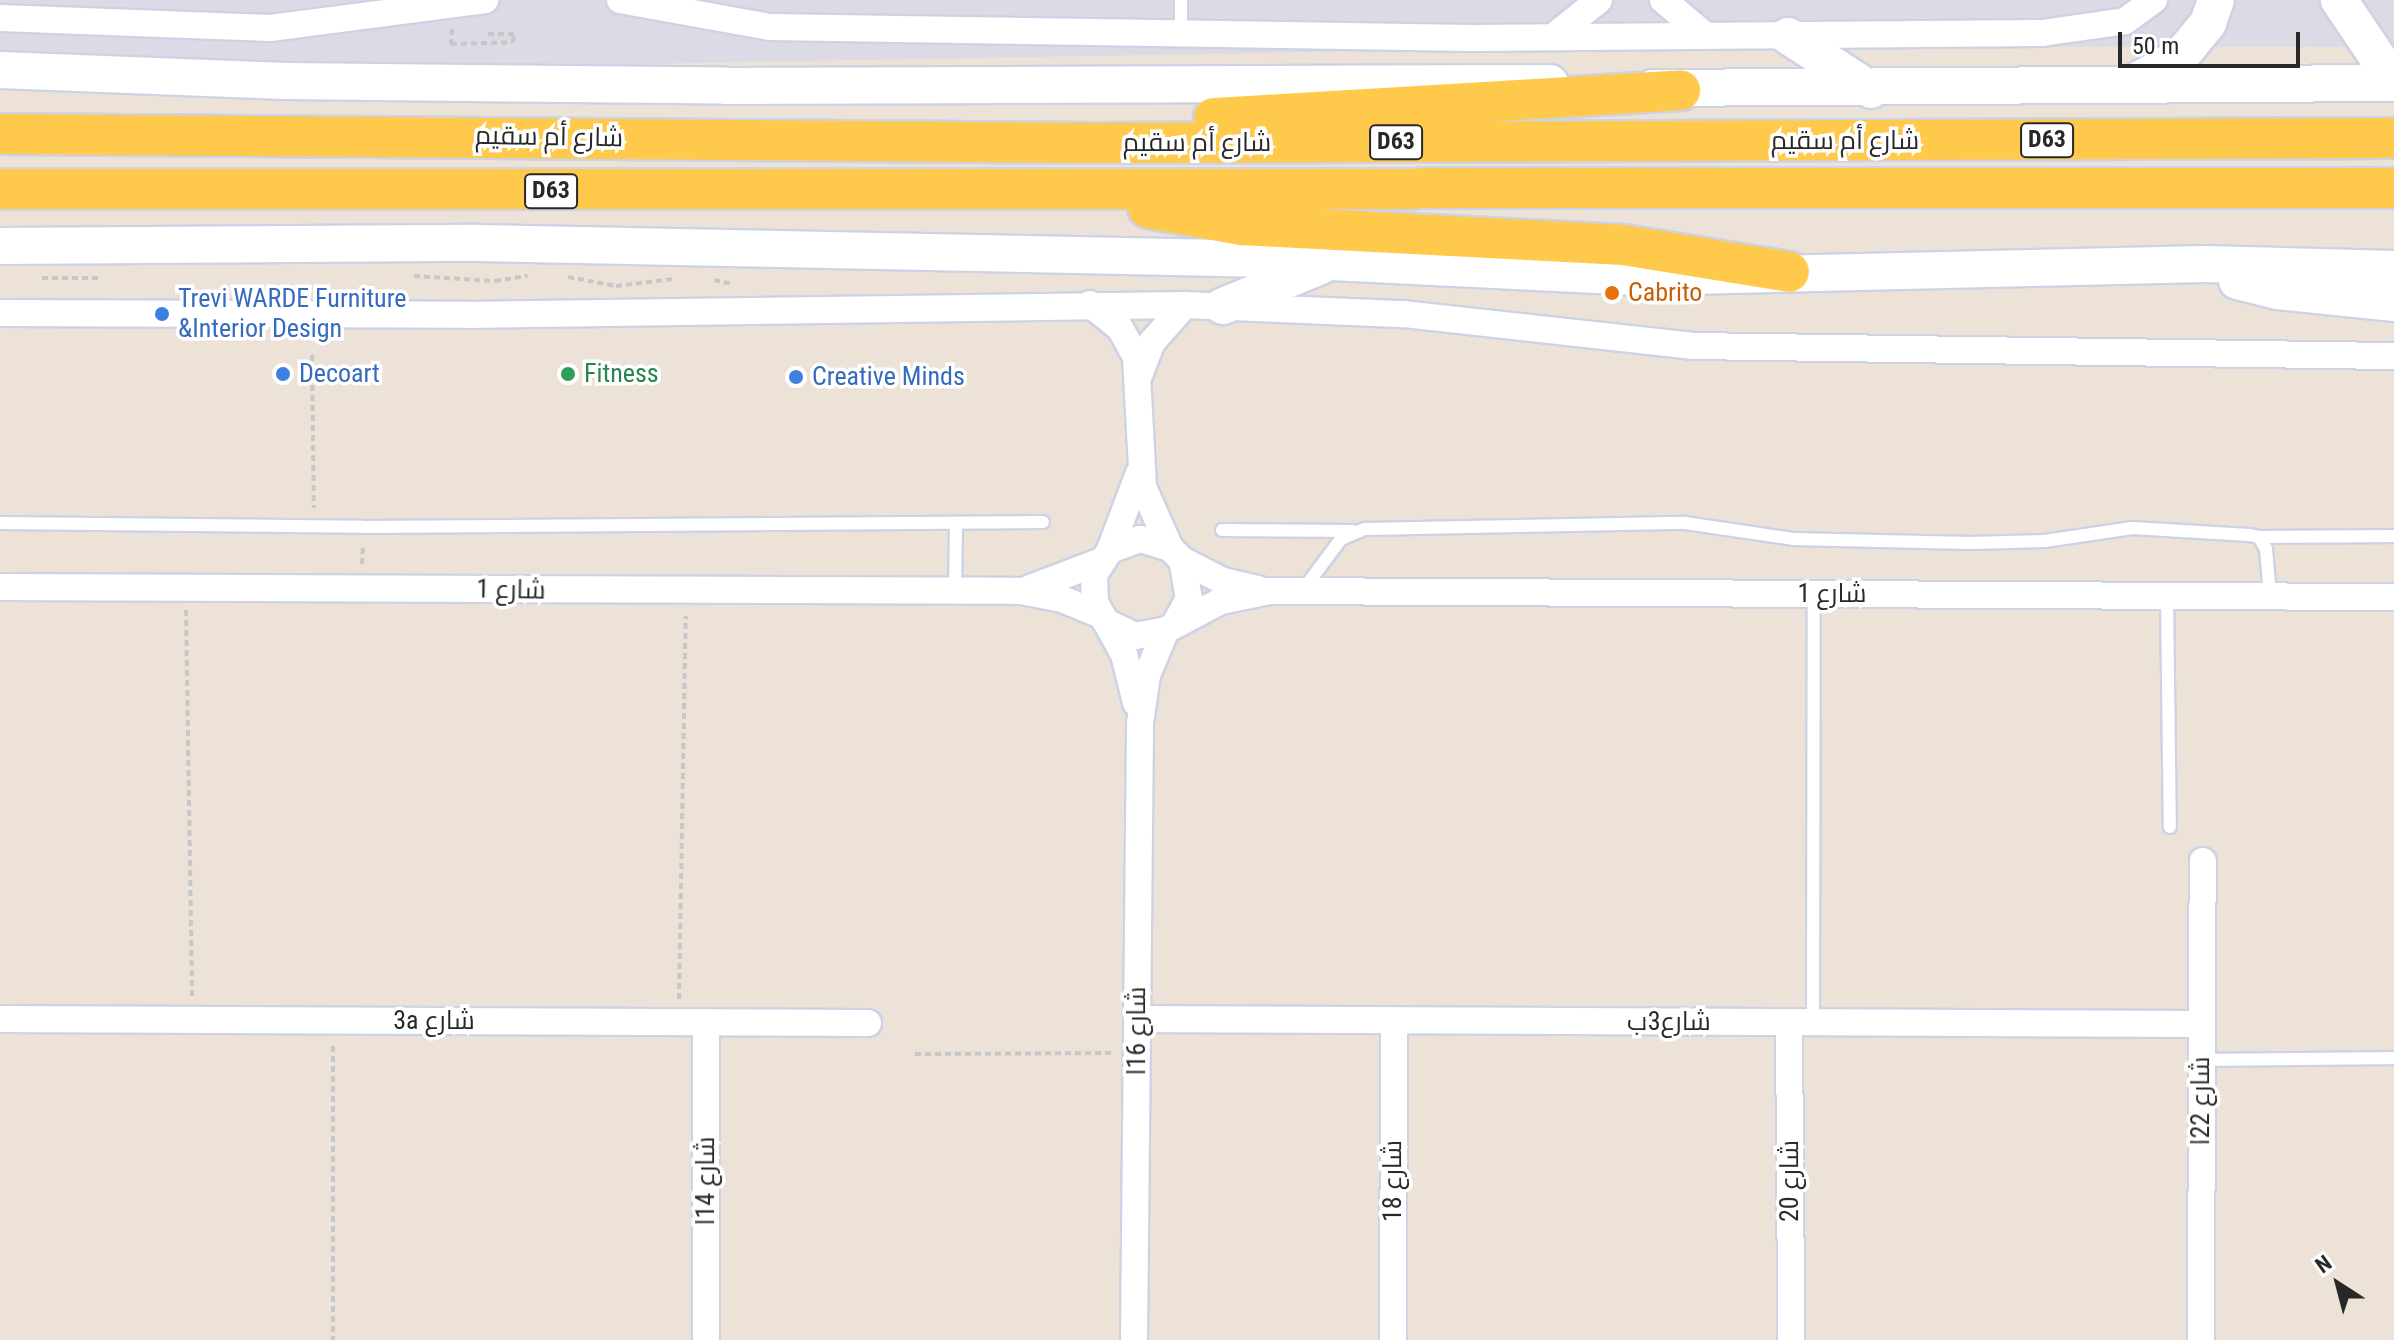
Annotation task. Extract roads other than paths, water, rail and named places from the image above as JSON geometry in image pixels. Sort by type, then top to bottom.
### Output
[{"type":"main road","points":[[2122,85],[2154,75],[2181,56],[2208,23],[2216,0]]},
{"type":"main road","points":[[2339,0],[2394,82]]},
{"type":"main road","points":[[1788,36],[1871,90]]},
{"type":"main road","points":[[0,70],[300,81],[742,86],[1477,79],[1680,90],[1871,90],[2394,82]]},
{"type":"main road","points":[[1092,143],[1207,118],[1680,90]]},
{"type":"main road","points":[[0,109],[131,133]]},
{"type":"main road","name":"شارع أم سقيم","points":[[0,134],[1092,143],[2394,138]]},
{"type":"main road","name":"شارع أم سقيم","points":[[0,189],[1103,192],[2394,188]]},
{"type":"main road","points":[[1103,192],[1213,222],[1623,245],[1789,272]]},
{"type":"main road","points":[[0,246],[477,243],[1333,262],[1643,277],[2204,264],[2394,269]]},
{"type":"main road","points":[[1223,306],[1333,262]]},
{"type":"main road","points":[[2204,264],[2226,278],[2265,288],[2394,303]]},
{"type":"street","points":[[0,18],[270,28],[485,0]]},
{"type":"street","points":[[620,0],[770,27],[1553,37],[2070,32],[2125,21],[2154,0]]},
{"type":"street","points":[[1553,37],[1599,0]]},
{"type":"street","points":[[1663,0],[1705,35]]},
{"type":"street","points":[[1090,304],[1120,328],[1140,373]]},
{"type":"street","points":[[1140,470],[1129,511],[1092,589],[1103,619],[1135,636],[1171,626],[1189,599],[1176,554],[1147,503],[1140,470],[1140,373],[1152,342],[1185,305]]},
{"type":"street","points":[[0,313],[468,315],[1185,305],[1404,314],[1692,346],[2394,356]]},
{"type":"street","points":[[1105,556],[1140,539],[1176,554]]},
{"type":"street","name":"شارع 1","points":[[1176,554],[1223,581],[1270,591]]},
{"type":"street","name":"شارع 1","points":[[1021,591],[1105,556]]},
{"type":"street","name":"شارع 1","points":[[0,587],[686,593],[1021,591],[1062,599],[1103,619]]},
{"type":"street","name":"شارع 1","points":[[1171,626],[1221,601],[1270,591],[1303,590],[2394,597]]},
{"type":"street","name":"شارع 16ا","points":[[1103,619],[1130,672],[1140,723]]},
{"type":"street","name":"شارع 16ا","points":[[1134,1340],[1140,723],[1152,659],[1171,626]]},
{"type":"street","name":"شارع 22ا","points":[[2201,1340],[2203,861]]},
{"type":"street","name":"3a شارع","points":[[0,1019],[868,1023]]},
{"type":"street","name":"شارع3ب","points":[[1137,1019],[2202,1024]]},
{"type":"street","name":"شارع 14ا","points":[[706,1022],[706,1340]]},
{"type":"street","name":"شارع 18","points":[[1393,1340],[1394,1022]]},
{"type":"street","name":"شارع 20","points":[[1791,1340],[1801,1022]]},
{"type":"lane","points":[[1181,0],[1181,34]]},
{"type":"lane","points":[[0,523],[363,527],[1043,522]]},
{"type":"lane","points":[[1222,530],[1356,531],[1685,523],[1793,539],[2029,542],[2132,528],[2259,537],[2394,536]]},
{"type":"lane","points":[[955,591],[956,525]]},
{"type":"lane","points":[[1303,590],[1335,545],[1356,531]]},
{"type":"lane","points":[[2259,537],[2268,559],[2270,595]]},
{"type":"lane","points":[[1801,1022],[1814,594]]},
{"type":"lane","points":[[2167,596],[2170,827]]},
{"type":"lane","points":[[2201,1060],[2394,1058]]},
{"type":"place","name":"Cabrito","points":[[1612,293]]},
{"type":"place","name":"Trevi WARDE Furniture &Interior Design","points":[[162,314]]},
{"type":"place","name":"Decoart","points":[[283,374]]},
{"type":"place","name":"Fitness","points":[[568,374]]},
{"type":"place","name":"Creative Minds","points":[[796,377]]}]
